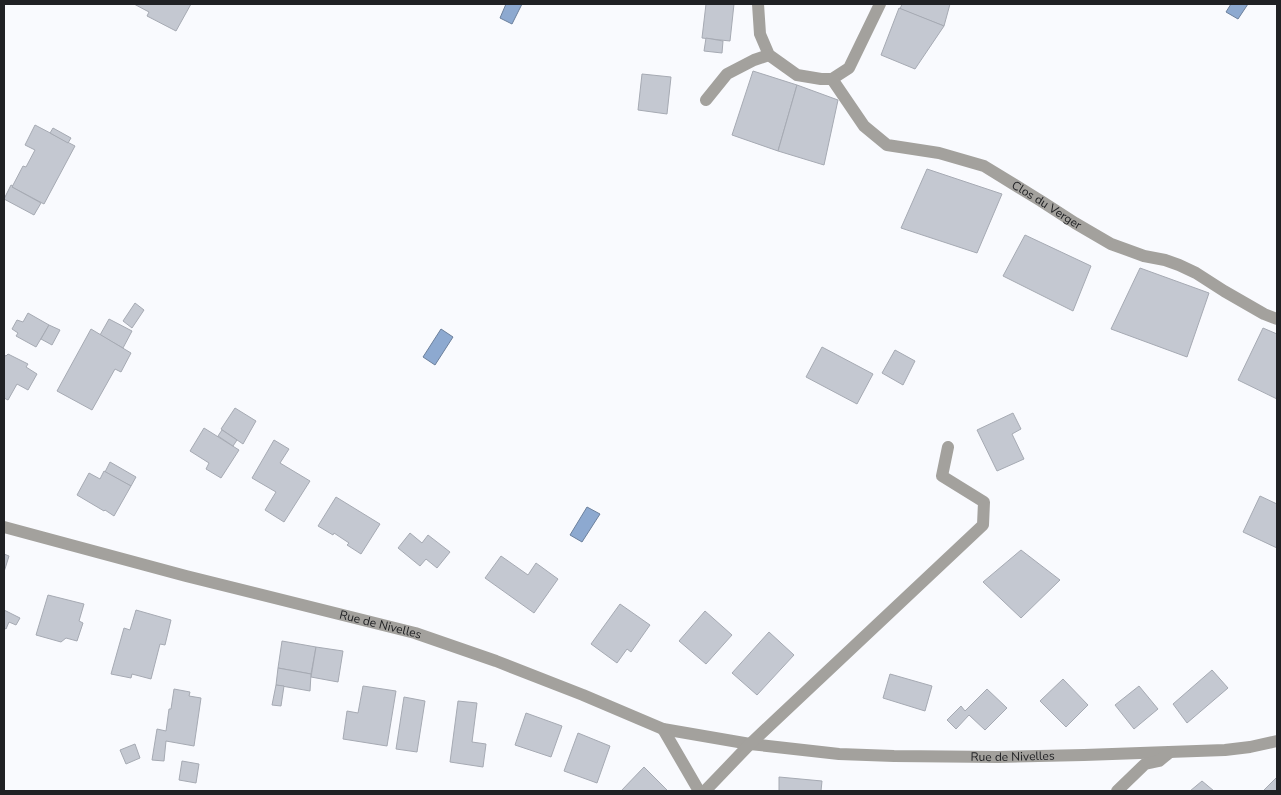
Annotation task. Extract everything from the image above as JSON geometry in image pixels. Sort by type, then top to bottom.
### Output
[{"type":"street","points":[[758,4],[760,34],[769,55],[797,75],[821,80],[832,79],[848,68],[880,4]]},
{"type":"street","points":[[706,100],[728,74],[754,60],[769,55]]},
{"type":"street","name":"Clos du Verger","points":[[832,79],[864,126],[887,145],[939,153],[984,166],[1074,224],[1111,244],[1144,256],[1179,264],[1264,314],[1277,319]]},
{"type":"street","points":[[705,791],[750,744],[983,525],[984,502],[942,476],[948,447]]},
{"type":"street","name":"Rue de Nivelles","points":[[4,527],[186,576],[415,634],[496,661],[663,729],[750,744],[839,754],[998,757],[1084,756],[1226,750],[1277,741]]},
{"type":"street","points":[[663,729],[698,791]]},
{"type":"street","points":[[1117,791],[1145,764],[1159,761],[1170,752]]},
{"type":"water","points":[[506,4],[522,4],[512,24],[500,18]]},
{"type":"water","points":[[1231,4],[1248,4],[1238,19],[1226,12]]},
{"type":"water","points":[[441,329],[453,337],[435,365],[423,357]]},
{"type":"water","points":[[587,507],[600,514],[582,542],[570,535]]},
{"type":"building","points":[[134,4],[191,4],[176,31],[147,16],[149,12]]},
{"type":"building","points":[[706,4],[734,4],[730,41],[702,38]]},
{"type":"building","points":[[902,4],[950,4],[944,26],[900,9]]},
{"type":"building","points":[[899,8],[944,26],[915,69],[881,55]]},
{"type":"building","points":[[706,38],[723,41],[722,53],[704,51]]},
{"type":"building","points":[[753,71],[797,85],[778,151],[732,135]]},
{"type":"building","points":[[642,74],[671,77],[667,114],[638,110]]},
{"type":"building","points":[[797,85],[838,100],[824,165],[778,151]]},
{"type":"building","points":[[35,125],[75,146],[44,204],[12,187],[23,166],[26,167],[35,150],[25,145]]},
{"type":"building","points":[[53,128],[71,138],[68,143],[50,133]]},
{"type":"building","points":[[927,169],[1002,194],[977,253],[901,228]]},
{"type":"building","points":[[11,185],[41,203],[34,215],[4,199]]},
{"type":"building","points":[[1025,235],[1091,266],[1073,311],[1003,276]]},
{"type":"building","points":[[1140,268],[1209,293],[1187,357],[1111,329]]},
{"type":"building","points":[[135,303],[144,310],[132,328],[123,321]]},
{"type":"building","points":[[28,313],[49,325],[36,347],[16,336],[18,333],[12,329],[17,320],[23,322]]},
{"type":"building","points":[[109,319],[132,331],[123,348],[100,335]]},
{"type":"building","points":[[49,325],[60,330],[52,345],[41,339]]},
{"type":"building","points":[[1263,328],[1277,334],[1277,399],[1238,380]]},
{"type":"building","points":[[91,329],[131,353],[121,372],[115,369],[92,410],[57,391]]},
{"type":"building","points":[[822,347],[873,374],[857,404],[806,377]]},
{"type":"building","points":[[895,350],[915,361],[903,385],[882,373]]},
{"type":"building","points":[[8,354],[28,364],[26,367],[37,374],[28,390],[17,384],[8,400],[4,398],[4,355]]},
{"type":"building","points":[[235,408],[256,421],[243,444],[221,429]]},
{"type":"building","points":[[1013,413],[1021,429],[1012,434],[1024,459],[997,471],[977,430]]},
{"type":"building","points":[[204,428],[239,450],[221,478],[206,469],[209,463],[190,451]]},
{"type":"building","points":[[222,430],[237,440],[233,446],[218,436]]},
{"type":"building","points":[[274,440],[289,449],[280,463],[310,481],[284,522],[265,510],[276,492],[252,478]]},
{"type":"building","points":[[110,462],[136,477],[131,486],[105,472]]},
{"type":"building","points":[[104,471],[131,486],[114,516],[77,495],[89,473],[100,479]]},
{"type":"building","points":[[1260,496],[1277,504],[1277,548],[1243,532]]},
{"type":"building","points":[[336,497],[380,524],[361,554],[334,533],[333,535],[318,526]]},
{"type":"building","points":[[410,533],[422,543],[428,535],[450,552],[437,568],[426,559],[420,566],[398,548]]},
{"type":"building","points":[[1021,550],[1060,580],[1021,618],[983,582]]},
{"type":"building","points":[[4,554],[9,556],[4,572]]},
{"type":"building","points":[[501,556],[528,575],[536,563],[558,579],[534,613],[485,578]]},
{"type":"building","points":[[48,595],[84,604],[79,621],[83,623],[77,641],[66,638],[61,642],[36,635]]},
{"type":"building","points":[[620,604],[650,625],[631,652],[627,649],[617,663],[591,644]]},
{"type":"building","points":[[4,610],[20,618],[16,625],[9,622],[6,629],[4,628]]},
{"type":"building","points":[[136,610],[171,620],[165,645],[160,644],[151,679],[132,674],[131,678],[111,674],[124,628],[130,630]]},
{"type":"building","points":[[705,611],[732,635],[706,664],[679,641]]},
{"type":"building","points":[[769,632],[794,655],[757,695],[732,673]]},
{"type":"building","points":[[282,641],[316,647],[311,674],[278,668]]},
{"type":"building","points":[[316,647],[343,651],[338,682],[311,677]]},
{"type":"building","points":[[278,668],[311,674],[310,691],[276,685]]},
{"type":"building","points":[[1212,670],[1228,688],[1187,723],[1173,704]]},
{"type":"building","points":[[890,674],[932,686],[925,711],[883,698]]},
{"type":"building","points":[[1063,679],[1088,705],[1066,727],[1040,701]]},
{"type":"building","points":[[276,685],[284,686],[281,706],[272,705]]},
{"type":"building","points":[[363,686],[396,691],[387,746],[343,739],[347,711],[358,713]]},
{"type":"building","points":[[1139,686],[1158,709],[1134,729],[1115,705]]},
{"type":"building","points":[[174,689],[190,692],[189,696],[201,698],[194,746],[166,741],[164,761],[152,760],[157,729],[166,731]]},
{"type":"building","points":[[987,689],[1007,708],[985,730],[969,715],[956,729],[947,720],[961,706],[965,711]]},
{"type":"building","points":[[404,697],[425,701],[417,752],[396,749]]},
{"type":"building","points":[[458,701],[477,703],[472,742],[486,744],[483,767],[450,762]]},
{"type":"building","points":[[526,713],[562,726],[551,757],[515,745]]},
{"type":"building","points":[[578,733],[610,746],[597,783],[564,771]]},
{"type":"building","points":[[135,744],[140,758],[126,764],[120,750]]},
{"type":"building","points":[[182,761],[199,764],[196,783],[179,780]]},
{"type":"building","points":[[644,767],[668,791],[621,791]]},
{"type":"building","points":[[779,777],[822,781],[821,791],[779,791]]},
{"type":"building","points":[[1277,777],[1277,791],[1263,791]]},
{"type":"building","points":[[1202,781],[1214,791],[1190,791]]}]
